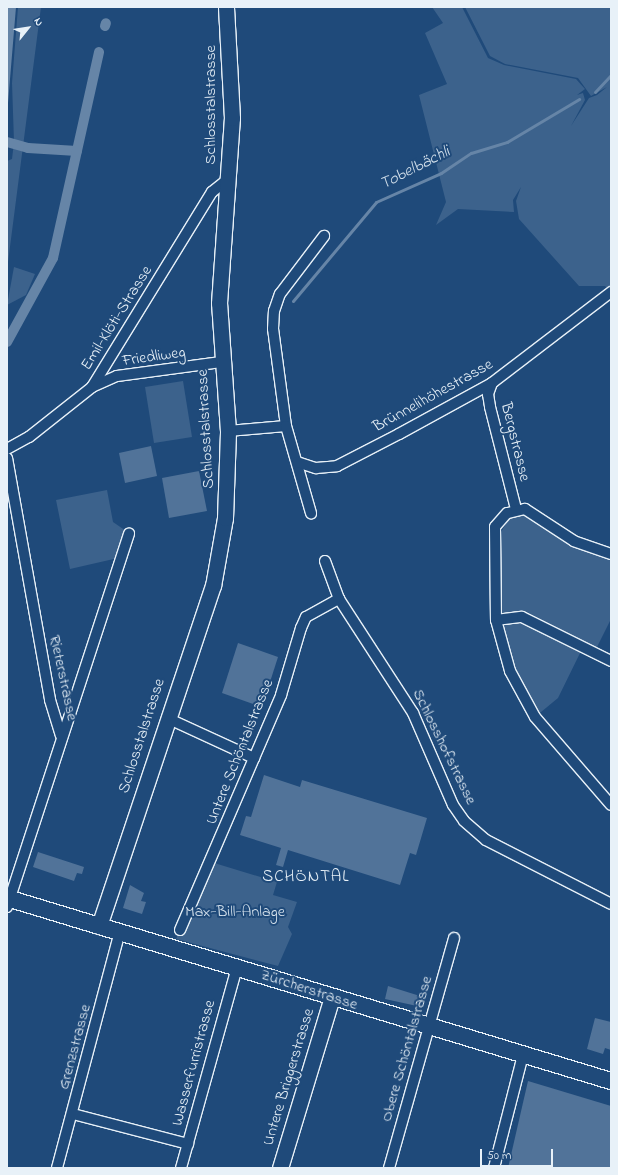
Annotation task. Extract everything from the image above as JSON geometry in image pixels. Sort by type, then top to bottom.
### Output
[{"type":"main road","name":"Schlosstalstrasse","points":[[100,926],[167,718],[212,586],[222,542],[229,477],[228,431],[221,362],[220,264],[228,179],[232,90],[226,7]]},
{"type":"main road","name":"Zürcherstrasse","points":[[8,901],[100,926],[611,1081]]},
{"type":"main road","name":"Untere Briggerstrasse","points":[[280,1168],[332,997]]},
{"type":"street","name":"Emil-Klöti-Strasse","points":[[7,449],[29,437],[92,387],[212,192],[228,179]]},
{"type":"street","points":[[311,513],[286,426],[274,311],[280,294],[324,236]]},
{"type":"street","name":"Brünnelihöhestrasse","points":[[297,462],[316,468],[337,466],[492,383],[611,291]]},
{"type":"street","name":"Friedliweg","points":[[92,387],[117,376],[221,362]]},
{"type":"street","name":"Bergstrasse","points":[[492,383],[488,394],[490,407],[516,509]]},
{"type":"street","points":[[228,431],[286,426]]},
{"type":"street","name":"Rieterstrasse","points":[[7,458],[50,700],[61,735],[8,901]]},
{"type":"street","points":[[611,554],[574,541],[536,514],[516,509],[494,527],[496,620],[501,648],[531,711],[611,805]]},
{"type":"street","points":[[61,735],[129,532]]},
{"type":"street","name":"Schlosshofstrasse","points":[[325,561],[339,599],[413,713],[453,805],[464,821],[486,840],[611,904]]},
{"type":"street","name":"Untere Schöntalstrasse","points":[[180,930],[281,695],[306,617],[339,599]]},
{"type":"street","points":[[496,620],[522,617],[611,661]]},
{"type":"street","points":[[167,718],[254,758]]},
{"type":"street","name":"Grenzstrasse","points":[[57,1168],[73,1114],[120,932]]},
{"type":"street","name":"Obere Schöntalstrasse","points":[[389,1168],[454,938]]},
{"type":"street","name":"Wasserfurristrasse","points":[[181,1168],[236,967]]},
{"type":"street","points":[[494,1168],[523,1055]]},
{"type":"street","points":[[73,1114],[188,1144]]},
{"type":"green space","points":[[18,7],[41,7],[7,270],[7,161],[12,159],[14,142],[12,83]]},
{"type":"green space","points":[[432,7],[462,7],[488,58],[504,65],[576,79],[585,89],[577,95],[583,93],[585,100],[571,126],[589,98],[597,95],[607,87],[591,96],[578,78],[505,64],[490,56],[465,7],[611,7],[611,292],[605,286],[579,286],[519,219],[516,201],[521,187],[513,200],[514,212],[458,209],[436,225],[446,202],[419,95],[447,84],[425,33],[443,23]]},
{"type":"green space","points":[[14,267],[35,274],[26,295],[7,305]]},
{"type":"green space","points":[[183,381],[192,437],[154,443],[145,387]]},
{"type":"green space","points":[[107,490],[113,522],[129,533],[118,558],[70,569],[56,500]]},
{"type":"green space","points":[[521,515],[530,517],[570,545],[611,556],[611,619],[594,653],[583,647],[558,698],[535,717],[501,647],[499,535],[509,519]]},
{"type":"green space","name":"Max-Bill-Anlage","points":[[211,862],[277,882],[273,895],[297,902],[288,927],[292,934],[278,966],[176,939]]},
{"type":"shaded area","points":[[7,7],[16,7],[7,115]]},
{"type":"building","points":[[151,446],[157,476],[125,483],[119,453]]},
{"type":"building","points":[[199,471],[207,511],[169,518],[162,478]]},
{"type":"building","points":[[238,643],[278,657],[262,707],[222,693]]},
{"type":"building","points":[[264,775],[300,787],[302,780],[427,818],[416,855],[410,853],[400,885],[288,850],[283,867],[276,865],[281,848],[240,835],[246,816],[251,817]]},
{"type":"building","points":[[38,852],[84,867],[82,874],[77,873],[74,881],[33,867]]},
{"type":"building","points":[[130,885],[144,893],[141,901],[146,902],[142,914],[123,908]]},
{"type":"building","points":[[388,986],[420,996],[417,1006],[385,999]]},
{"type":"building","points":[[595,1018],[611,1022],[611,1050],[605,1048],[603,1054],[587,1049]]},
{"type":"building","points":[[528,1081],[611,1106],[611,1168],[508,1168]]},
{"type":"waterway","points":[[7,342],[53,258],[99,52]]},
{"type":"waterway","points":[[595,92],[611,75]]},
{"type":"waterway","name":"Tobelbächli","points":[[293,301],[376,202],[441,173],[471,153],[507,142],[579,99]]},
{"type":"waterway","points":[[7,142],[28,148],[77,151]]},
{"type":"district","name":"SCHÖNTAL","points":[[306,877]]}]
